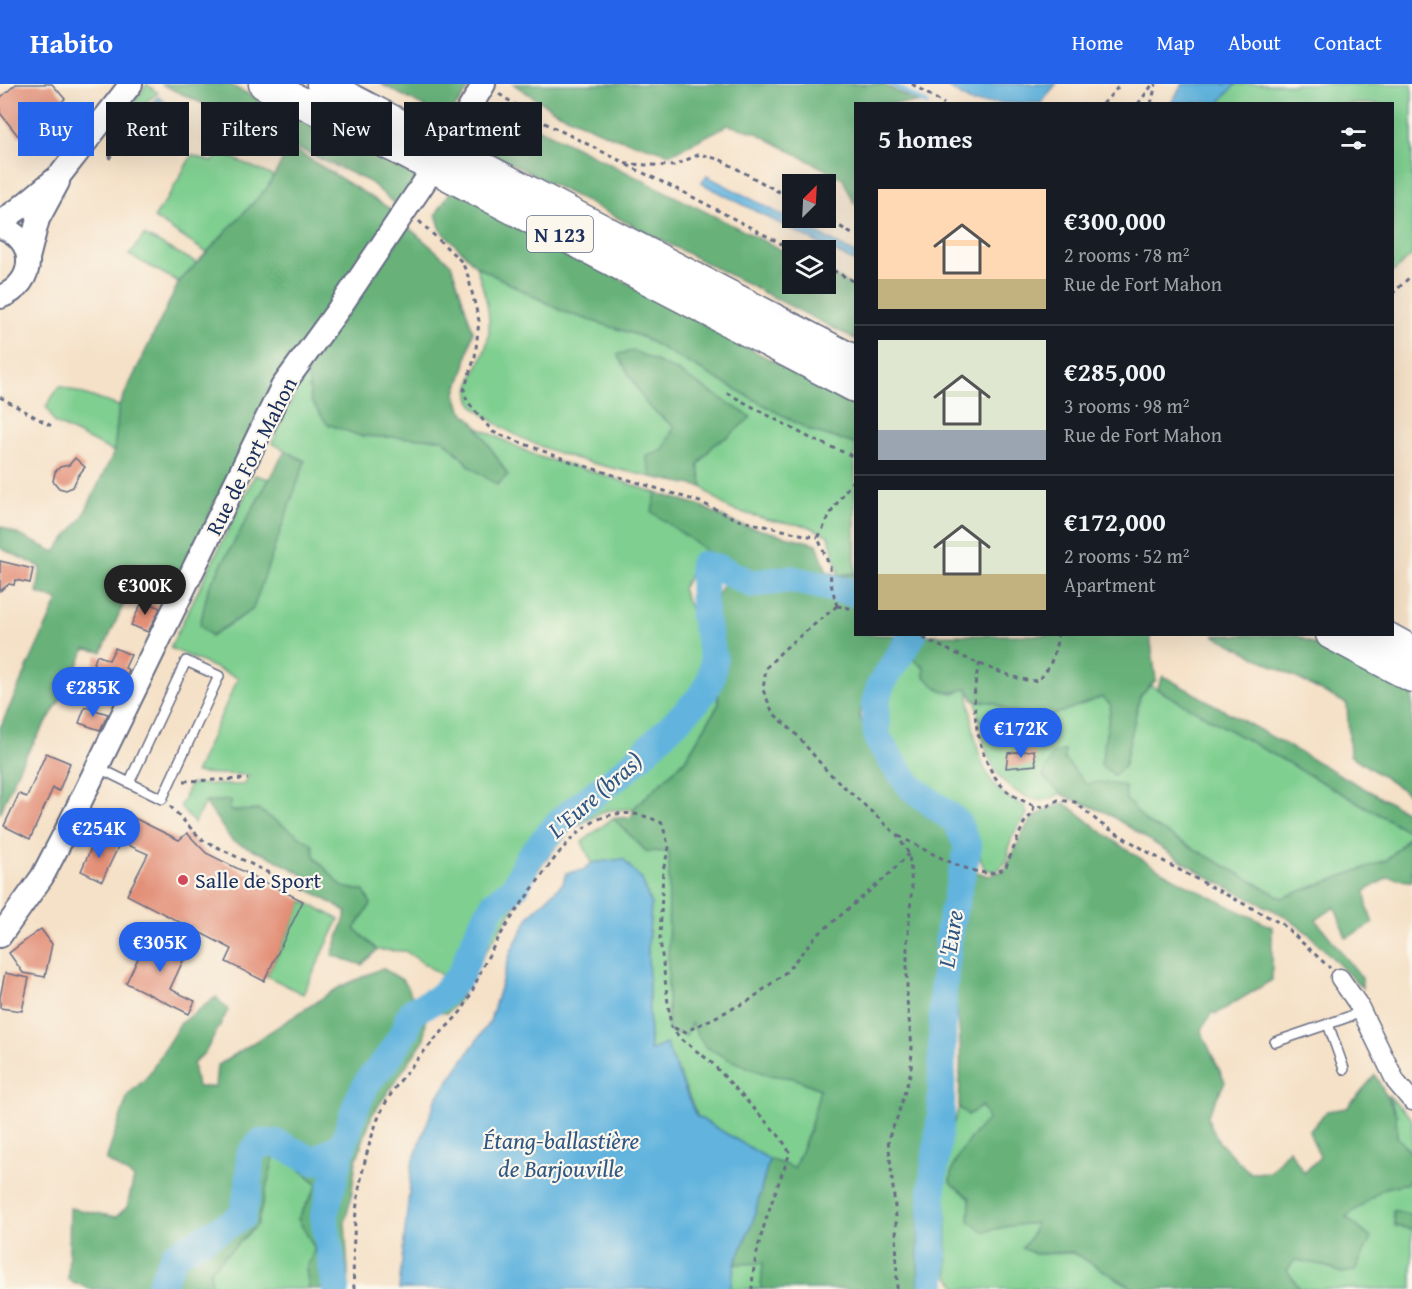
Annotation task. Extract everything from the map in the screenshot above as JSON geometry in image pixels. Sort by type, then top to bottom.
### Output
[{"type":"main road","name":"N 123","points":[[264,84],[398,149],[854,386]]},
{"type":"main road","name":"N 123","points":[[322,84],[854,360]]},
{"type":"main road","points":[[1335,636],[1412,677]]},
{"type":"main road","points":[[1386,636],[1412,651]]},
{"type":"street","points":[[0,222],[60,175],[130,85]]},
{"type":"street","points":[[478,102],[489,87]]},
{"type":"street","points":[[0,297],[10,294],[26,276],[36,225],[55,190],[60,175]]},
{"type":"street","name":"Rue de Fort Mahon","points":[[0,936],[42,877],[282,387],[338,310],[425,181]]},
{"type":"street","points":[[0,226],[13,232],[22,241],[28,258]]},
{"type":"street","points":[[1340,978],[1362,1012],[1396,1082],[1412,1101]]},
{"type":"lane","points":[[97,767],[129,783],[162,799],[219,676],[186,661],[129,783]]},
{"type":"lane","points":[[1275,1042],[1362,1012]]},
{"type":"lane","points":[[1328,1024],[1344,1068]]},
{"type":"path","points":[[912,84],[941,102]]},
{"type":"path","points":[[1105,102],[1121,84]]},
{"type":"path","points":[[1140,102],[1154,84]]},
{"type":"path","points":[[1151,102],[1154,84]]},
{"type":"path","points":[[489,87],[513,105],[539,120],[782,244]]},
{"type":"path","points":[[612,158],[627,164],[673,166],[700,154],[721,160],[782,194]]},
{"type":"path","points":[[412,214],[462,262],[468,276],[476,306],[478,331],[475,357],[464,390],[467,401],[493,432],[572,462],[700,502],[738,520],[818,538]]},
{"type":"path","points":[[836,224],[854,235]]},
{"type":"path","points":[[836,272],[854,281]]},
{"type":"path","points":[[1394,292],[1412,276]]},
{"type":"path","points":[[727,393],[810,438],[854,457]]},
{"type":"path","points":[[0,397],[53,427]]},
{"type":"path","points":[[837,606],[831,584],[830,567],[818,538],[833,509],[854,478]]},
{"type":"path","points":[[854,609],[837,606],[783,650],[766,668],[763,690],[773,713],[795,733],[827,771],[898,836],[944,860],[982,873],[993,873],[1005,868],[1024,823],[1032,814],[1034,806]]},
{"type":"path","points":[[919,636],[1030,682],[1039,679],[1049,666],[1058,636]]},
{"type":"path","points":[[980,663],[975,676],[974,713],[990,770],[1006,790],[1034,806],[1046,807],[1058,800],[1075,802],[1111,830],[1170,865],[1282,924],[1314,951],[1340,978]]},
{"type":"path","points":[[170,783],[248,778]]},
{"type":"path","points":[[162,799],[201,838],[305,891]]},
{"type":"path","points":[[354,1289],[353,1242],[364,1159],[375,1124],[389,1098],[415,1062],[463,1008],[490,953],[562,847],[578,830],[603,817],[628,812],[647,815],[662,823],[669,848],[663,870],[660,939],[671,1027],[681,1039],[711,1062],[781,1138],[790,1153],[776,1190],[753,1269],[752,1289]]},
{"type":"path","points":[[897,1289],[896,1217],[888,1139],[911,1071],[912,1047],[907,1000],[912,886],[909,854],[898,836]]},
{"type":"path","points":[[671,1027],[685,1032],[750,1000],[786,972],[815,937],[885,878],[909,854]]},
{"type":"green space","points":[[147,84],[158,93],[146,102],[135,101]]},
{"type":"green space","points":[[161,84],[228,84],[265,102],[201,102]]},
{"type":"green space","points":[[381,84],[472,84],[459,102],[415,102]]},
{"type":"green space","points":[[513,84],[882,84],[917,102],[854,102],[854,203],[843,179],[755,132],[728,125],[671,154],[613,137],[555,111]]},
{"type":"green space","points":[[1231,84],[1412,84],[1412,255],[1394,271],[1394,102],[1217,102]]},
{"type":"green space","points":[[299,119],[311,125],[311,154],[299,149]]},
{"type":"green space","points":[[542,130],[782,250],[782,294],[836,294],[836,278],[854,286],[854,338],[497,156],[542,156]]},
{"type":"green space","points":[[299,153],[400,215],[270,389],[169,598],[130,590],[102,652],[85,649],[64,694],[22,762],[0,814],[0,728],[58,600],[37,593],[41,567],[0,548],[0,526],[55,552],[82,518],[114,452],[119,406],[179,282],[267,188],[285,156],[299,156]]},
{"type":"green space","points":[[192,155],[212,162],[218,156],[228,156],[273,176],[267,188],[207,253],[154,218]]},
{"type":"green space","points":[[315,156],[374,156],[419,178],[397,206],[370,182]]},
{"type":"green space","points":[[452,189],[854,404],[854,444],[809,430],[640,336],[564,312],[476,266],[441,230],[436,214]]},
{"type":"green space","points":[[408,227],[451,264],[473,331],[456,393],[461,410],[474,422],[508,475],[497,485],[472,468],[443,439],[360,436],[327,424],[311,401],[307,369]]},
{"type":"green space","points":[[144,235],[197,263],[179,282],[129,255]]},
{"type":"green space","points":[[476,266],[564,312],[640,336],[809,430],[854,444],[854,573],[839,575],[829,536],[808,526],[769,520],[730,509],[707,492],[703,487],[698,466],[713,445],[729,436],[647,405],[674,427],[663,450],[646,457],[652,477],[566,456],[505,429],[481,412],[472,404],[469,393],[488,339],[489,318]]},
{"type":"green space","points":[[634,351],[677,371],[751,417],[729,436],[713,445],[698,465],[703,487],[652,477],[646,457],[663,450],[674,427],[647,405],[617,354]]},
{"type":"green space","points":[[307,369],[311,401],[360,436],[443,439],[472,468],[508,475],[477,427],[536,456],[601,474],[656,493],[652,512],[704,549],[682,589],[706,647],[719,704],[685,760],[633,809],[607,810],[572,828],[542,864],[486,951],[459,1000],[447,1013],[437,1012],[444,977],[405,951],[377,950],[355,929],[371,904],[364,892],[343,888],[315,857],[230,811],[231,801],[205,802],[194,823],[180,807],[190,784],[244,785],[249,775],[195,773],[238,678],[170,648],[255,475],[269,479],[208,589],[211,636],[252,610],[305,461],[272,443]]},
{"type":"green space","points":[[60,386],[119,406],[114,452],[55,423],[46,406]]},
{"type":"green space","points":[[285,451],[305,461],[253,609],[211,636],[200,625],[208,589]]},
{"type":"green space","points":[[656,493],[699,505],[734,523],[817,544],[827,572],[844,576],[854,573],[854,636],[895,636],[873,677],[859,715],[876,756],[898,786],[917,797],[950,824],[959,845],[939,955],[938,1054],[919,1193],[919,1289],[761,1289],[763,1263],[735,1264],[753,1221],[769,1159],[794,1168],[809,1132],[820,1089],[794,1078],[768,1075],[730,1060],[704,1046],[691,1023],[686,1036],[668,1031],[669,852],[646,851],[613,818],[632,817],[633,809],[685,760],[719,704],[711,614],[721,587],[736,578],[704,549],[652,512]]},
{"type":"green space","points":[[918,636],[1150,636],[1156,680],[1140,696],[1124,767],[1114,775],[1101,765],[1111,705],[1102,697],[1022,726],[1019,712],[1010,712],[995,703],[973,700],[968,688],[948,692],[935,686],[924,676],[924,667],[912,658],[918,645]]},
{"type":"green space","points":[[1215,636],[1298,636],[1412,694],[1412,796],[1350,755],[1347,704]]},
{"type":"green space","points":[[912,658],[953,694],[968,688],[976,743],[986,771],[1001,792],[1025,807],[1027,814],[1012,837],[1006,862],[993,872],[984,868],[972,833],[956,804],[903,771],[889,745],[880,713],[890,686]]},
{"type":"green space","points":[[1163,676],[1412,815],[1412,833],[1157,689]]},
{"type":"green space","points":[[1151,685],[1412,833],[1387,860],[1282,898],[1145,822],[1125,799],[1086,784],[1064,759],[1065,750],[1043,776],[1061,793],[1046,800],[1030,798],[1016,791],[996,771],[981,730],[976,700],[995,703],[1010,712],[1019,712],[1023,726],[1102,697],[1111,704],[1101,765],[1124,767],[1140,696]]},
{"type":"green space","points":[[1065,750],[1064,759],[1086,784],[1099,782],[1125,786],[1126,799],[1146,822],[1282,898],[1387,860],[1408,838],[1412,838],[1412,882],[1389,877],[1365,891],[1373,924],[1346,938],[1335,907],[1316,920],[1362,978],[1362,988],[1309,934],[1283,915],[1209,878],[1107,813],[1063,795],[1043,777],[1052,754]]},
{"type":"green space","points":[[231,800],[230,811],[259,810],[312,844],[315,858],[343,887],[364,891],[371,904],[355,929],[377,950],[362,965],[332,955],[347,912],[306,888],[309,878],[269,856],[232,841],[205,802]]},
{"type":"green space","points":[[1064,803],[1138,857],[1194,889],[1272,927],[1272,980],[1216,1014],[1212,1012],[1201,1031],[1225,1082],[1207,1117],[1219,1142],[1250,1173],[1270,1172],[1289,1149],[1304,1173],[1320,1157],[1309,1132],[1327,1111],[1347,1108],[1375,1075],[1396,1114],[1397,1137],[1412,1154],[1412,1177],[1408,1183],[1384,1188],[1346,1217],[1371,1238],[1355,1271],[1342,1273],[1322,1265],[1295,1260],[1287,1270],[1300,1289],[1135,1289],[1072,1252],[1035,1254],[1022,1248],[1031,1237],[1036,1223],[983,1232],[969,1221],[970,1198],[950,1182],[951,1173],[963,1148],[988,1119],[982,1106],[968,1115],[959,1107],[959,1030],[949,974],[954,934],[968,869],[989,876],[1005,870],[1020,837],[1031,821],[1050,808]]},
{"type":"green space","points":[[613,818],[646,851],[669,852],[668,1030],[690,1023],[768,1075],[794,1078],[820,1089],[809,1132],[794,1169],[769,1159],[698,1117],[666,1044],[650,1052],[648,946],[651,904],[642,880],[623,859],[592,863],[582,842]]},
{"type":"green space","points":[[303,901],[339,919],[303,994],[267,976]]},
{"type":"green space","points":[[382,968],[404,981],[413,998],[402,1020],[427,1010],[424,1040],[372,1115],[356,1161],[351,1199],[345,1221],[349,1289],[309,1289],[306,1269],[315,1249],[298,1219],[318,1184],[276,1150],[257,1225],[210,1270],[212,1289],[90,1289],[68,1280],[70,1208],[116,1217],[127,1207],[134,1178],[106,1160],[128,1095],[147,1077],[180,1024],[216,997],[228,1010],[206,1051],[193,1064],[197,1087],[215,1087],[217,1066],[338,988]]},
{"type":"green space","points":[[1388,1095],[1412,1119],[1412,1154],[1397,1137],[1396,1114]]},
{"type":"green space","points":[[982,1106],[989,1119],[958,1156],[950,1182],[970,1198],[983,1232],[1036,1223],[1031,1237],[1023,1248],[1035,1254],[1074,1253],[1135,1289],[958,1289],[948,1275],[945,1189],[948,1142],[959,1107],[968,1115]]},
{"type":"green space","points":[[275,1149],[318,1184],[298,1219],[315,1249],[306,1269],[309,1289],[212,1289],[210,1270],[257,1225]]},
{"type":"green space","points":[[1412,1177],[1412,1215],[1393,1211],[1395,1226],[1412,1229],[1412,1289],[1300,1289],[1286,1270],[1295,1260],[1322,1265],[1342,1273],[1346,1217],[1384,1188],[1408,1183]]},
{"type":"green space","points":[[1393,1210],[1412,1215],[1412,1229],[1395,1226]]},
{"type":"green space","points":[[763,1263],[761,1289],[730,1289],[735,1264]]},
{"type":"water","points":[[943,84],[1056,84],[1042,102],[970,102]]},
{"type":"water","points":[[1183,84],[1236,84],[1220,102],[1172,102]]},
{"type":"water","points":[[158,97],[165,102],[154,102]]},
{"type":"water","points":[[707,176],[782,215],[782,225],[701,183]]},
{"type":"water","points":[[789,228],[807,228],[830,240],[812,240]]},
{"type":"water","points":[[836,243],[854,252],[854,261],[836,252]]},
{"type":"water","name":"Étang-ballastière de Barjouville","points":[[623,859],[642,880],[651,905],[648,946],[650,1051],[666,1044],[696,1116],[769,1159],[753,1221],[735,1264],[730,1289],[399,1289],[412,1164],[436,1099],[490,1021],[511,951],[530,915],[563,883],[566,873],[583,870],[592,863]]},
{"type":"building","points":[[16,84],[52,84],[65,99],[61,102],[18,102],[18,136],[0,113],[0,98]]},
{"type":"building","points":[[75,458],[85,467],[73,487],[66,490],[59,488],[53,481],[55,472],[60,467],[69,465]]},
{"type":"building","points":[[0,561],[33,569],[30,583],[15,580],[14,585],[9,584],[0,591]]},
{"type":"building","points":[[143,600],[160,608],[148,632],[131,625]]},
{"type":"building","points":[[115,648],[131,655],[125,668],[129,670],[118,690],[88,678],[97,655],[109,660]]},
{"type":"building","points":[[85,707],[108,714],[100,730],[79,723]]},
{"type":"building","points":[[1034,750],[1036,765],[1006,768],[1008,753]]},
{"type":"building","points":[[46,753],[70,763],[59,791],[53,788],[30,839],[4,826],[19,794],[27,797]]},
{"type":"building","points":[[124,813],[179,840],[187,833],[206,853],[303,901],[264,981],[226,962],[232,949],[127,895],[148,854],[112,838]]},
{"type":"building","points":[[96,837],[118,847],[102,881],[81,871]]},
{"type":"building","points":[[41,929],[52,944],[45,977],[23,973],[9,953]]},
{"type":"building","points":[[150,934],[187,952],[170,989],[195,1001],[189,1014],[126,983]]},
{"type":"building","points":[[5,973],[29,978],[22,1011],[0,1008]]},
{"type":"waterway","points":[[891,84],[923,102]]},
{"type":"waterway","name":"L'Eure (bras)","points":[[159,1289],[174,1255],[242,1217],[249,1187],[250,1155],[260,1143],[276,1143],[314,1161],[343,1145],[357,1103],[368,1081],[388,1058],[406,1029],[413,1011],[439,998],[460,976],[481,926],[494,904],[516,886],[528,859],[561,820],[627,769],[698,700],[710,682],[714,660],[704,616],[703,565],[719,568],[752,584],[790,579],[854,593]]},
{"type":"waterway","name":"L'Eure","points":[[912,636],[880,686],[875,707],[877,738],[911,787],[957,822],[968,847],[950,926],[943,992],[941,1114],[932,1188],[933,1289]]},
{"type":"waterway","points":[[336,1289],[324,1216],[343,1145]]},
{"type":"place","name":"Salle de Sport","points":[[183,880]]}]
